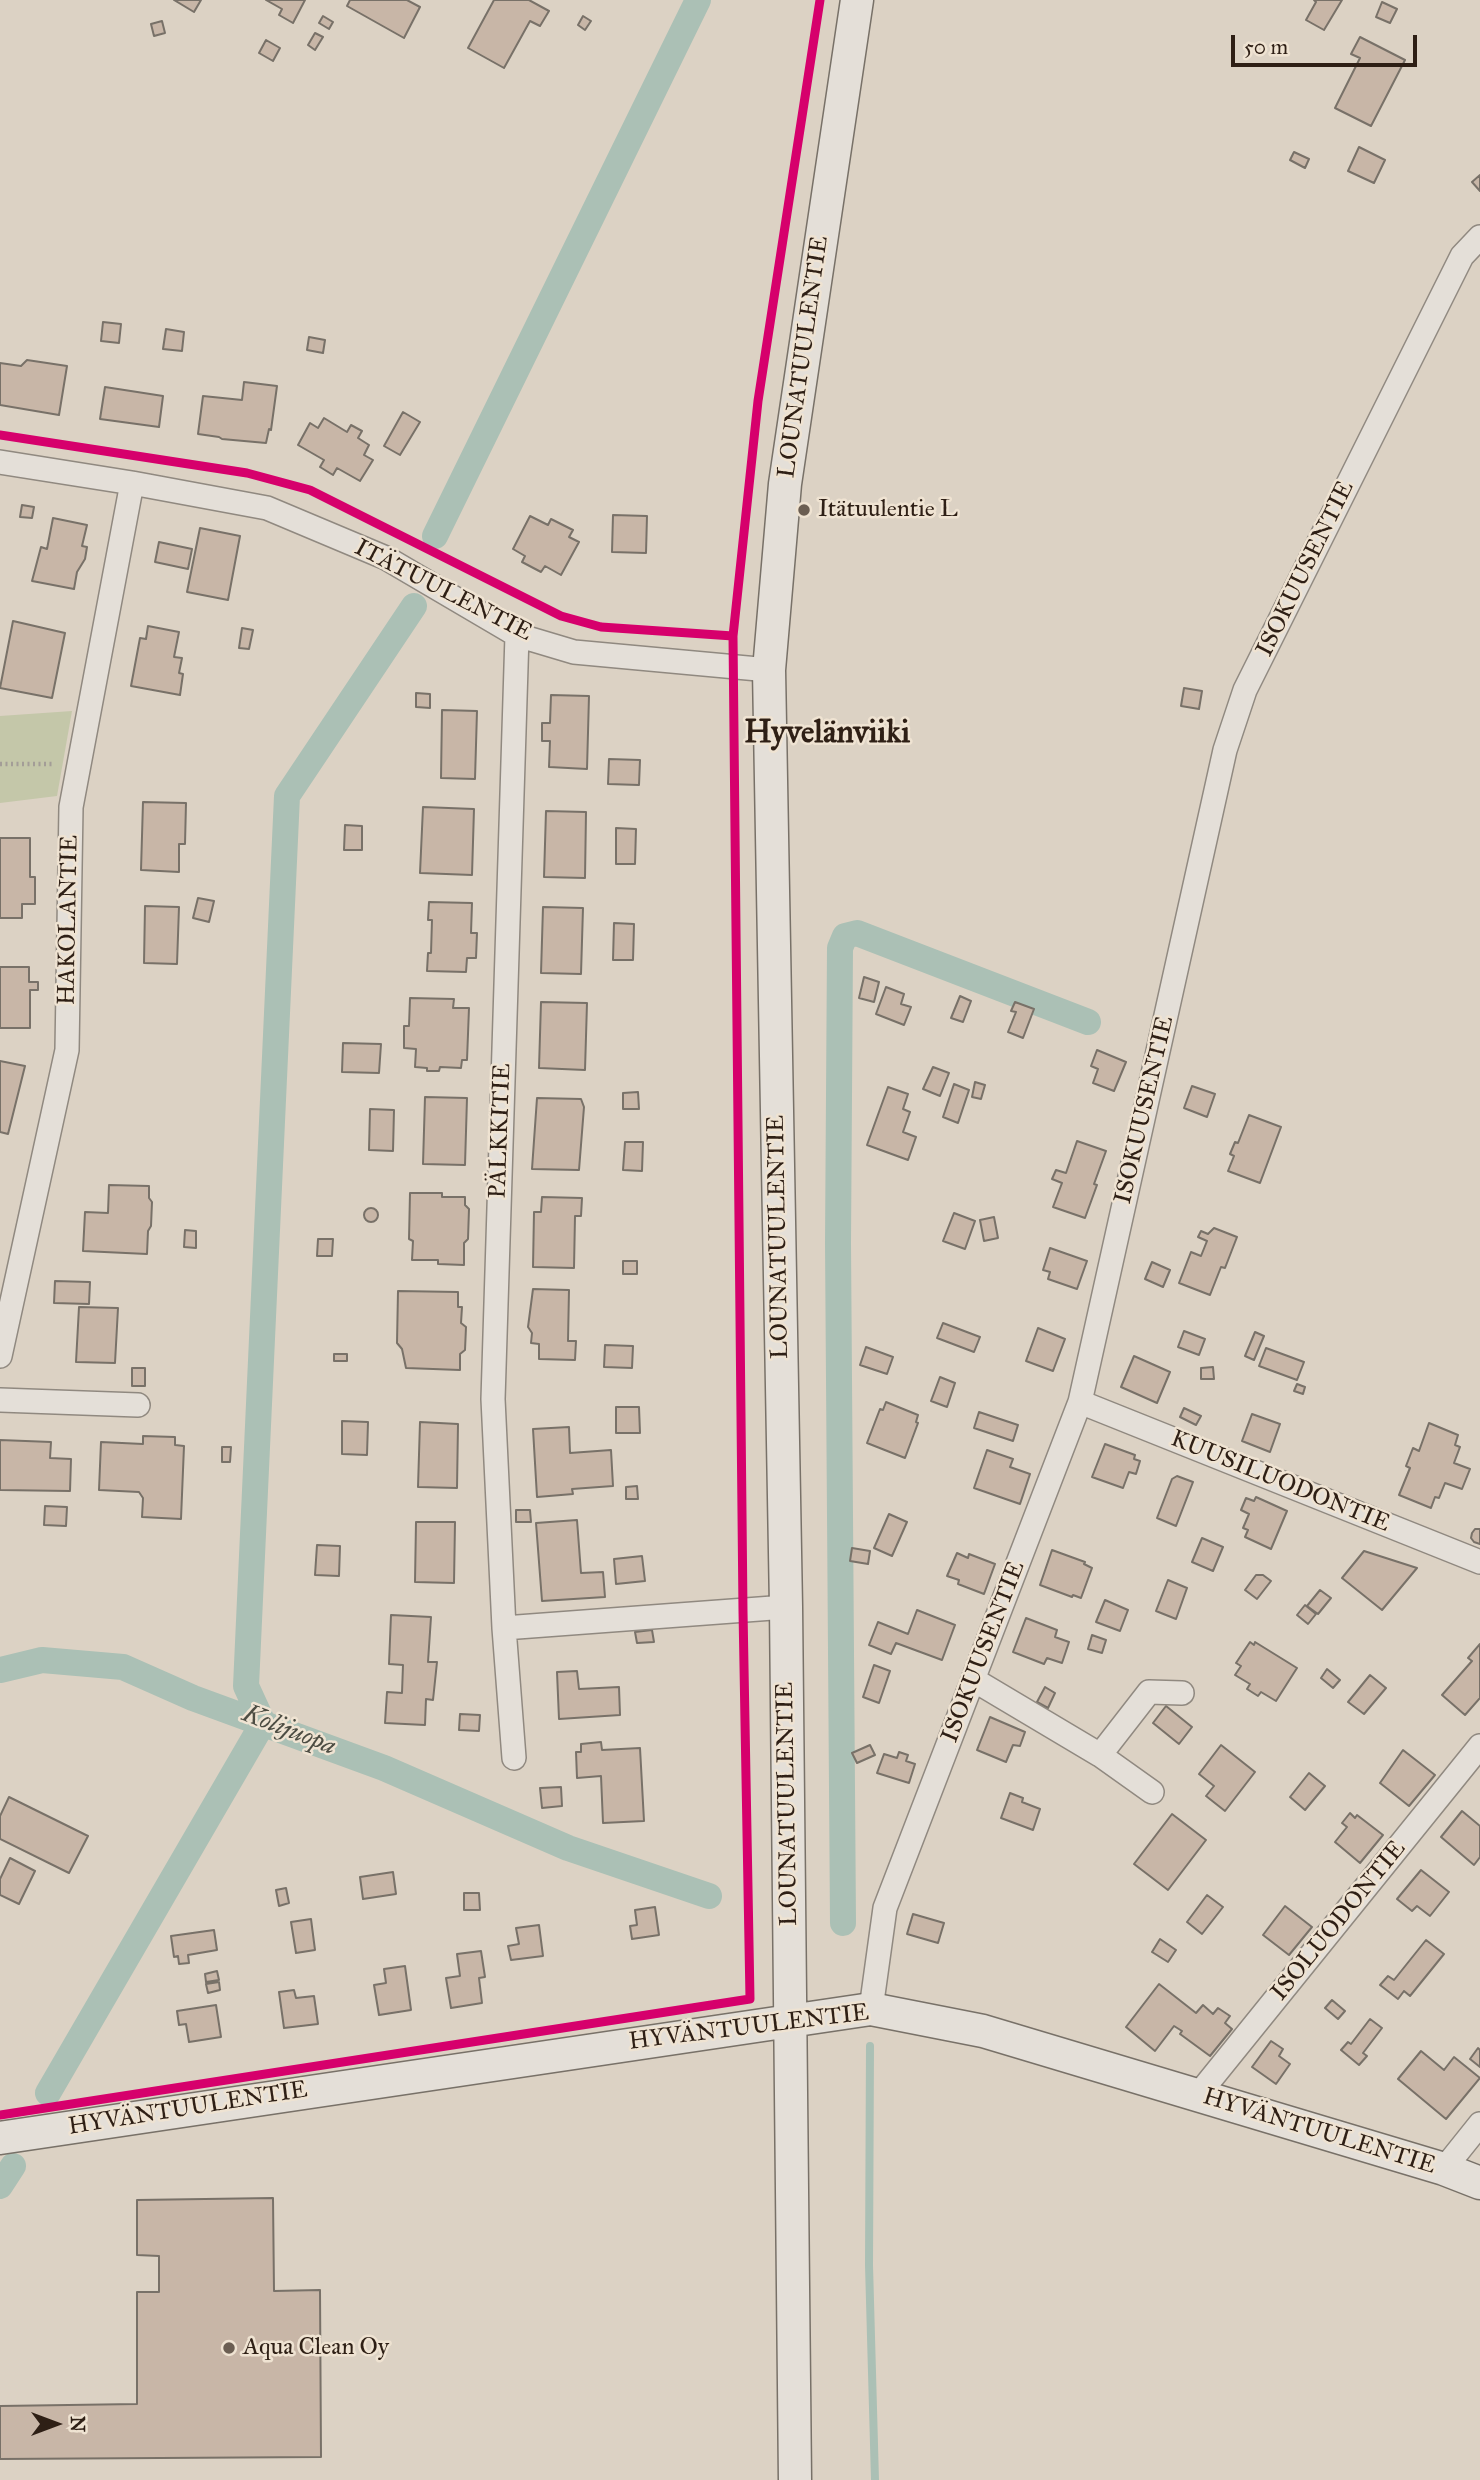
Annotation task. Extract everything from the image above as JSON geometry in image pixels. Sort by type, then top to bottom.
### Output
[{"type":"street","name":"LOUNATUULENTIE","points":[[794,2480],[786,1607],[769,670],[785,484],[857,0]]},
{"type":"street","name":"ISOKUUSENTIE","points":[[871,2009],[885,1908],[1080,1402],[1225,750],[1245,690],[1462,256],[1480,237]]},
{"type":"street","name":"ITÄTUULENTIE","points":[[0,462],[267,508],[386,558],[517,635],[574,652],[769,670]]},
{"type":"street","name":"HAKOLANTIE","points":[[0,1356],[67,1050],[71,807],[132,483]]},
{"type":"street","name":"PÄLKKITIE","points":[[514,1758],[504,1628],[493,1399],[517,635]]},
{"type":"street","points":[[0,1400],[138,1405]]},
{"type":"street","name":"KUUSILUODONTIE","points":[[1080,1402],[1480,1562]]},
{"type":"street","points":[[504,1628],[786,1607]]},
{"type":"street","points":[[974,1680],[1100,1755],[1152,1792]]},
{"type":"street","points":[[1100,1755],[1149,1692],[1182,1693]]},
{"type":"street","name":"ISOLUODONTIE","points":[[1198,2095],[1480,1746]]},
{"type":"street","name":"HYVÄNTUULENTIE","points":[[0,2138],[871,2009],[983,2031],[1444,2169],[1480,2183]]},
{"type":"street","points":[[1444,2169],[1480,2124]]},
{"type":"path","points":[[0,764],[79,763]]},
{"type":"green space","points":[[72,711],[57,796],[0,803],[0,716]]},
{"type":"building","points":[[174,0],[201,0],[194,12]]},
{"type":"building","points":[[266,0],[305,0],[293,23],[279,15],[282,9]]},
{"type":"building","points":[[350,0],[407,0],[420,7],[404,38],[347,6]]},
{"type":"building","points":[[494,0],[529,0],[549,11],[540,26],[530,21],[504,68],[468,48]]},
{"type":"building","points":[[1314,0],[1342,0],[1324,30],[1306,20],[1316,2]]},
{"type":"building","points":[[1382,2],[1397,9],[1390,23],[1376,17]]},
{"type":"building","points":[[323,16],[333,22],[329,29],[319,23]]},
{"type":"building","points":[[583,16],[591,21],[585,30],[578,25]]},
{"type":"building","points":[[162,21],[165,33],[154,36],[151,24]]},
{"type":"building","points":[[315,33],[323,37],[315,50],[308,45]]},
{"type":"building","points":[[1360,37],[1405,60],[1371,126],[1335,108],[1360,58],[1351,54]]},
{"type":"building","points":[[266,40],[280,48],[273,61],[259,53]]},
{"type":"building","points":[[1359,147],[1385,160],[1374,183],[1348,171]]},
{"type":"building","points":[[1294,152],[1309,159],[1305,168],[1290,160]]},
{"type":"building","points":[[1480,175],[1480,191],[1472,182]]},
{"type":"building","points":[[103,322],[121,324],[119,343],[101,341]]},
{"type":"building","points":[[166,329],[184,332],[182,351],[163,349]]},
{"type":"building","points":[[309,337],[325,340],[323,353],[307,350]]},
{"type":"building","points":[[27,360],[67,366],[59,415],[0,405],[0,363],[21,366]]},
{"type":"building","points":[[244,382],[277,386],[271,430],[269,429],[266,443],[198,434],[203,396],[242,400]]},
{"type":"building","points":[[105,387],[163,396],[159,427],[100,419]]},
{"type":"building","points":[[403,412],[420,422],[400,455],[384,446]]},
{"type":"building","points":[[324,418],[347,432],[351,425],[362,431],[358,438],[369,445],[364,455],[373,460],[360,481],[337,468],[333,475],[320,467],[324,460],[298,445],[310,423],[318,428]]},
{"type":"building","points":[[22,505],[34,507],[32,518],[20,517]]},
{"type":"building","points":[[613,515],[647,516],[646,553],[612,552]]},
{"type":"building","points":[[530,516],[548,525],[551,519],[573,530],[569,537],[579,542],[561,575],[545,566],[541,572],[522,562],[525,556],[513,549]]},
{"type":"building","points":[[53,518],[87,525],[82,546],[87,547],[85,559],[77,572],[74,589],[32,581],[41,547],[47,549]]},
{"type":"building","points":[[200,528],[240,536],[228,600],[187,592]]},
{"type":"building","points":[[159,542],[192,549],[188,569],[155,562]]},
{"type":"building","points":[[13,621],[65,633],[52,698],[0,688]]},
{"type":"building","points":[[148,626],[179,632],[174,657],[182,658],[179,673],[183,674],[180,695],[131,686],[140,638],[146,639]]},
{"type":"building","points":[[242,628],[253,630],[249,649],[239,648]]},
{"type":"building","points":[[1184,688],[1202,691],[1199,709],[1181,706]]},
{"type":"building","points":[[416,693],[430,694],[430,708],[416,707]]},
{"type":"building","points":[[551,695],[589,696],[587,769],[549,767],[550,741],[542,741],[542,723],[550,723]]},
{"type":"building","points":[[442,710],[477,711],[475,779],[441,778]]},
{"type":"building","points":[[609,759],[640,760],[639,785],[608,784]]},
{"type":"building","points":[[143,802],[186,803],[185,844],[179,844],[179,872],[141,870]]},
{"type":"building","points":[[423,807],[474,809],[472,875],[420,873]]},
{"type":"building","points":[[546,811],[586,812],[585,878],[544,877]]},
{"type":"building","points":[[345,825],[362,826],[362,850],[344,850]]},
{"type":"building","points":[[616,828],[636,829],[635,864],[616,864]]},
{"type":"building","points":[[0,838],[30,838],[30,877],[35,877],[35,904],[22,904],[22,918],[0,918]]},
{"type":"building","points":[[198,898],[214,901],[209,922],[193,918]]},
{"type":"building","points":[[429,902],[472,903],[471,933],[477,933],[476,958],[467,958],[466,972],[427,971],[428,953],[431,953],[432,920],[428,920]]},
{"type":"building","points":[[145,906],[179,907],[177,964],[144,963]]},
{"type":"building","points":[[543,907],[583,908],[581,974],[541,973]]},
{"type":"building","points":[[614,923],[634,924],[633,960],[613,960]]},
{"type":"building","points":[[0,967],[29,967],[29,982],[38,982],[38,990],[30,990],[30,1028],[0,1028]]},
{"type":"building","points":[[864,977],[879,982],[874,1002],[859,998]]},
{"type":"building","points":[[886,987],[904,994],[901,1004],[911,1007],[904,1025],[876,1014]]},
{"type":"building","points":[[960,996],[971,1001],[963,1022],[951,1018]]},
{"type":"building","points":[[410,998],[454,999],[453,1008],[469,1008],[467,1060],[462,1060],[461,1068],[440,1067],[439,1071],[427,1071],[427,1068],[415,1067],[416,1049],[404,1048],[404,1026],[409,1026]]},
{"type":"building","points":[[541,1002],[587,1003],[585,1070],[539,1068]]},
{"type":"building","points":[[1015,1002],[1034,1009],[1023,1038],[1008,1032],[1016,1012],[1011,1011]]},
{"type":"building","points":[[343,1043],[381,1044],[379,1073],[342,1072]]},
{"type":"building","points":[[1097,1050],[1126,1062],[1114,1091],[1093,1083],[1098,1069],[1091,1066]]},
{"type":"building","points":[[0,1061],[25,1066],[8,1134],[0,1132]]},
{"type":"building","points":[[933,1067],[949,1073],[940,1096],[923,1089]]},
{"type":"building","points":[[975,1082],[985,1085],[981,1099],[972,1097]]},
{"type":"building","points":[[954,1084],[969,1090],[958,1123],[943,1117]]},
{"type":"building","points":[[1192,1086],[1215,1094],[1207,1117],[1184,1108]]},
{"type":"building","points":[[888,1087],[908,1094],[903,1109],[910,1112],[903,1132],[916,1137],[908,1160],[867,1145]]},
{"type":"building","points":[[638,1092],[639,1109],[623,1109],[623,1093]]},
{"type":"building","points":[[425,1097],[467,1098],[465,1165],[423,1164]]},
{"type":"building","points":[[537,1098],[581,1099],[584,1107],[579,1170],[532,1169]]},
{"type":"building","points":[[370,1109],[394,1110],[393,1151],[369,1150]]},
{"type":"building","points":[[1249,1115],[1281,1127],[1260,1183],[1228,1171],[1234,1156],[1230,1154],[1235,1142],[1238,1143]]},
{"type":"building","points":[[1077,1141],[1106,1151],[1085,1218],[1053,1207],[1062,1183],[1052,1179],[1056,1170],[1066,1173]]},
{"type":"building","points":[[625,1142],[643,1142],[642,1171],[623,1170]]},
{"type":"building","points":[[109,1185],[149,1186],[149,1198],[152,1202],[147,1254],[83,1251],[85,1212],[108,1213]]},
{"type":"building","points":[[410,1193],[442,1193],[442,1197],[465,1197],[465,1205],[469,1209],[464,1265],[438,1264],[438,1260],[412,1260],[413,1241],[409,1239]]},
{"type":"building","points":[[542,1197],[582,1198],[581,1216],[575,1216],[574,1268],[533,1267],[534,1212],[541,1212]]},
{"type":"building","points":[[368,1208],[374,1208],[378,1215],[374,1222],[368,1222],[364,1218],[364,1212]]},
{"type":"building","points":[[954,1213],[975,1221],[965,1249],[943,1241]]},
{"type":"building","points":[[994,1217],[998,1238],[984,1241],[980,1220]]},
{"type":"building","points":[[1214,1228],[1237,1237],[1225,1268],[1221,1267],[1210,1295],[1179,1283],[1191,1252],[1201,1256],[1207,1241],[1198,1237],[1201,1231],[1208,1234]]},
{"type":"building","points":[[185,1230],[196,1231],[196,1248],[184,1247]]},
{"type":"building","points":[[318,1239],[333,1239],[332,1256],[317,1256]]},
{"type":"building","points":[[1050,1248],[1087,1261],[1077,1289],[1048,1279],[1050,1272],[1043,1270]]},
{"type":"building","points":[[623,1261],[637,1261],[637,1274],[623,1274]]},
{"type":"building","points":[[1152,1262],[1170,1270],[1163,1287],[1145,1279]]},
{"type":"building","points":[[55,1281],[90,1282],[89,1304],[54,1303]]},
{"type":"building","points":[[533,1289],[569,1290],[568,1341],[576,1341],[575,1360],[539,1359],[539,1344],[531,1343],[532,1333],[528,1327]]},
{"type":"building","points":[[398,1291],[458,1292],[458,1307],[462,1307],[461,1323],[466,1327],[465,1350],[460,1354],[460,1370],[406,1368],[402,1349],[397,1343]]},
{"type":"building","points":[[79,1307],[118,1308],[115,1363],[76,1362]]},
{"type":"building","points":[[943,1323],[980,1337],[974,1352],[937,1338]]},
{"type":"building","points":[[1038,1328],[1065,1339],[1053,1371],[1026,1361]]},
{"type":"building","points":[[1184,1331],[1205,1339],[1199,1355],[1178,1347]]},
{"type":"building","points":[[1255,1332],[1264,1336],[1254,1360],[1245,1356]]},
{"type":"building","points":[[605,1345],[633,1346],[632,1368],[604,1367]]},
{"type":"building","points":[[866,1347],[893,1357],[887,1374],[860,1365]]},
{"type":"building","points":[[1266,1348],[1304,1362],[1297,1380],[1259,1366]]},
{"type":"building","points":[[334,1354],[347,1354],[347,1361],[334,1361]]},
{"type":"building","points":[[1134,1356],[1170,1372],[1157,1403],[1121,1387]]},
{"type":"building","points":[[1213,1367],[1214,1379],[1201,1379],[1201,1368]]},
{"type":"building","points":[[132,1368],[145,1368],[145,1386],[132,1386]]},
{"type":"building","points":[[940,1377],[955,1383],[947,1407],[931,1401]]},
{"type":"building","points":[[1297,1384],[1305,1387],[1303,1394],[1294,1391]]},
{"type":"building","points":[[886,1402],[918,1415],[918,1423],[905,1458],[867,1443],[880,1409],[883,1410]]},
{"type":"building","points":[[616,1407],[639,1407],[640,1433],[616,1433]]},
{"type":"building","points":[[1184,1408],[1201,1416],[1196,1425],[1180,1417]]},
{"type":"building","points":[[979,1412],[1018,1425],[1013,1441],[974,1428]]},
{"type":"building","points":[[1252,1414],[1280,1424],[1270,1452],[1242,1441]]},
{"type":"building","points":[[342,1421],[368,1422],[367,1455],[342,1454]]},
{"type":"building","points":[[420,1422],[458,1424],[457,1488],[418,1487]]},
{"type":"building","points":[[1429,1423],[1458,1435],[1455,1445],[1460,1447],[1454,1463],[1470,1469],[1462,1489],[1445,1483],[1431,1508],[1399,1495],[1410,1468],[1406,1466],[1413,1448],[1419,1451]]},
{"type":"building","points":[[569,1427],[570,1453],[611,1450],[613,1486],[572,1489],[573,1494],[537,1497],[533,1429]]},
{"type":"building","points":[[143,1436],[175,1437],[175,1445],[184,1446],[181,1519],[142,1517],[143,1498],[139,1492],[99,1490],[101,1442],[143,1444]]},
{"type":"building","points":[[0,1440],[51,1442],[50,1458],[71,1459],[70,1491],[0,1490]]},
{"type":"building","points":[[1105,1444],[1135,1455],[1134,1459],[1140,1461],[1136,1474],[1129,1472],[1123,1488],[1092,1477]]},
{"type":"building","points":[[222,1447],[231,1447],[230,1462],[222,1462]]},
{"type":"building","points":[[987,1450],[1013,1459],[1010,1467],[1030,1474],[1020,1504],[974,1488]]},
{"type":"building","points":[[1177,1476],[1193,1482],[1176,1526],[1157,1518],[1172,1479]]},
{"type":"building","points":[[637,1486],[638,1499],[626,1499],[626,1487]]},
{"type":"building","points":[[1256,1497],[1287,1511],[1271,1549],[1245,1537],[1248,1530],[1243,1528],[1249,1514],[1241,1510],[1246,1498],[1254,1501]]},
{"type":"building","points":[[45,1506],[67,1507],[66,1526],[44,1525]]},
{"type":"building","points":[[516,1510],[530,1510],[531,1522],[516,1522]]},
{"type":"building","points":[[889,1514],[907,1522],[892,1556],[874,1548]]},
{"type":"building","points":[[577,1520],[581,1573],[603,1572],[605,1597],[542,1601],[536,1523]]},
{"type":"building","points":[[416,1522],[455,1522],[454,1583],[415,1582]]},
{"type":"building","points":[[1475,1529],[1480,1529],[1480,1544],[1471,1538]]},
{"type":"building","points":[[1202,1538],[1223,1547],[1213,1571],[1192,1562]]},
{"type":"building","points":[[317,1545],[340,1546],[339,1576],[315,1575]]},
{"type":"building","points":[[852,1548],[870,1551],[868,1564],[850,1561]]},
{"type":"building","points":[[1052,1550],[1085,1562],[1084,1564],[1092,1568],[1081,1598],[1040,1585]]},
{"type":"building","points":[[1364,1551],[1417,1568],[1382,1610],[1342,1578]]},
{"type":"building","points":[[957,1553],[968,1558],[969,1554],[995,1564],[984,1594],[958,1584],[959,1580],[947,1576]]},
{"type":"building","points":[[642,1556],[645,1581],[616,1584],[614,1559]]},
{"type":"building","points":[[1256,1575],[1263,1575],[1271,1581],[1257,1599],[1245,1590]]},
{"type":"building","points":[[1168,1580],[1187,1588],[1176,1619],[1156,1611]]},
{"type":"building","points":[[1320,1590],[1331,1598],[1318,1614],[1307,1606]]},
{"type":"building","points":[[1105,1600],[1128,1610],[1120,1631],[1096,1622]]},
{"type":"building","points":[[1305,1605],[1316,1614],[1308,1624],[1297,1615]]},
{"type":"building","points":[[917,1610],[955,1625],[942,1660],[896,1643],[891,1654],[869,1645],[878,1622],[908,1634]]},
{"type":"building","points":[[391,1615],[431,1617],[428,1662],[437,1662],[433,1700],[426,1699],[425,1725],[385,1723],[387,1692],[402,1693],[403,1665],[389,1664]]},
{"type":"building","points":[[1026,1618],[1057,1630],[1055,1637],[1069,1642],[1062,1663],[1047,1658],[1044,1664],[1013,1652]]},
{"type":"building","points":[[652,1630],[654,1642],[637,1643],[635,1632]]},
{"type":"building","points":[[1092,1635],[1106,1640],[1102,1653],[1088,1649]]},
{"type":"building","points":[[1250,1642],[1254,1645],[1255,1642],[1297,1668],[1276,1701],[1261,1692],[1258,1696],[1247,1689],[1250,1684],[1235,1675],[1241,1666],[1236,1663]]},
{"type":"building","points":[[1480,1644],[1480,1698],[1465,1715],[1442,1695],[1472,1661],[1468,1658]]},
{"type":"building","points":[[874,1665],[890,1671],[879,1703],[863,1697]]},
{"type":"building","points":[[1327,1669],[1340,1680],[1333,1688],[1321,1678]]},
{"type":"building","points":[[577,1671],[579,1689],[619,1687],[620,1715],[559,1719],[557,1672]]},
{"type":"building","points":[[1370,1675],[1386,1688],[1364,1714],[1348,1702]]},
{"type":"building","points":[[1045,1687],[1055,1693],[1048,1708],[1037,1702]]},
{"type":"building","points":[[1166,1706],[1192,1727],[1179,1744],[1153,1723]]},
{"type":"building","points":[[460,1714],[480,1715],[479,1731],[459,1730]]},
{"type":"building","points":[[990,1717],[1025,1732],[1020,1746],[1013,1745],[1006,1762],[977,1750]]},
{"type":"building","points":[[601,1742],[602,1750],[640,1748],[644,1821],[603,1823],[601,1776],[577,1778],[576,1752],[581,1752],[581,1744]]},
{"type":"building","points":[[870,1745],[875,1755],[857,1763],[852,1753]]},
{"type":"building","points":[[1221,1745],[1255,1772],[1225,1811],[1206,1796],[1214,1786],[1199,1774]]},
{"type":"building","points":[[1403,1750],[1435,1775],[1409,1806],[1380,1783]]},
{"type":"building","points":[[899,1752],[908,1755],[906,1761],[915,1764],[909,1783],[877,1773],[884,1754],[897,1758]]},
{"type":"building","points":[[1309,1773],[1325,1786],[1305,1810],[1290,1797]]},
{"type":"building","points":[[561,1787],[562,1806],[542,1808],[540,1788]]},
{"type":"building","points":[[1010,1793],[1023,1798],[1022,1802],[1040,1809],[1033,1830],[1001,1818]]},
{"type":"building","points":[[9,1797],[88,1836],[69,1873],[0,1839],[0,1816]]},
{"type":"building","points":[[1462,1811],[1480,1826],[1480,1857],[1474,1865],[1441,1837]]},
{"type":"building","points":[[1350,1813],[1355,1818],[1357,1815],[1383,1835],[1360,1863],[1335,1842],[1347,1827],[1342,1823]]},
{"type":"building","points":[[1172,1814],[1206,1840],[1168,1890],[1134,1864]]},
{"type":"building","points":[[10,1858],[35,1871],[19,1904],[0,1895],[0,1879]]},
{"type":"building","points":[[1421,1870],[1449,1892],[1430,1916],[1417,1906],[1412,1911],[1397,1899]]},
{"type":"building","points":[[393,1872],[396,1894],[363,1899],[360,1877]]},
{"type":"building","points":[[286,1888],[289,1903],[279,1906],[276,1890]]},
{"type":"building","points":[[464,1893],[479,1893],[480,1910],[464,1910]]},
{"type":"building","points":[[1207,1895],[1223,1907],[1202,1934],[1187,1922]]},
{"type":"building","points":[[1285,1906],[1312,1927],[1289,1955],[1263,1935]]},
{"type":"building","points":[[655,1907],[659,1935],[632,1939],[630,1926],[637,1925],[635,1910]]},
{"type":"building","points":[[913,1914],[944,1923],[938,1943],[907,1934]]},
{"type":"building","points":[[311,1919],[315,1950],[296,1953],[291,1922]]},
{"type":"building","points":[[539,1925],[543,1956],[511,1960],[508,1946],[519,1944],[516,1928]]},
{"type":"building","points":[[214,1930],[217,1950],[188,1955],[189,1963],[179,1964],[178,1956],[174,1957],[171,1936]]},
{"type":"building","points":[[1160,1939],[1176,1950],[1168,1962],[1152,1952]]},
{"type":"building","points":[[1426,1940],[1444,1954],[1410,1996],[1404,1991],[1398,1999],[1380,1985],[1388,1976],[1394,1980]]},
{"type":"building","points":[[481,1951],[485,1977],[479,1978],[482,2003],[451,2008],[446,1978],[460,1976],[457,1954]]},
{"type":"building","points":[[405,1966],[411,2010],[379,2015],[374,1985],[386,1983],[384,1969]]},
{"type":"building","points":[[217,1971],[219,1980],[206,1982],[205,1974]]},
{"type":"building","points":[[219,1982],[220,1990],[208,1993],[206,1984]]},
{"type":"building","points":[[1159,1984],[1196,2013],[1203,2005],[1213,2014],[1218,2008],[1230,2016],[1225,2023],[1232,2029],[1210,2056],[1180,2034],[1182,2031],[1174,2026],[1155,2051],[1126,2027]]},
{"type":"building","points":[[294,1990],[296,1998],[314,1996],[318,2024],[284,2028],[279,1992]]},
{"type":"building","points":[[1332,2000],[1345,2011],[1338,2019],[1325,2008]]},
{"type":"building","points":[[216,2005],[221,2037],[189,2042],[186,2024],[179,2025],[177,2011]]},
{"type":"building","points":[[1370,2019],[1382,2028],[1363,2053],[1367,2056],[1359,2065],[1341,2050],[1348,2042],[1351,2044]]},
{"type":"building","points":[[1271,2041],[1283,2049],[1279,2056],[1290,2064],[1276,2084],[1252,2067]]},
{"type":"building","points":[[1478,2048],[1480,2050],[1480,2067],[1470,2059]]},
{"type":"building","points":[[1421,2051],[1444,2070],[1454,2057],[1480,2078],[1446,2119],[1398,2079]]},
{"type":"building","name":"Aqua Clean Oy","points":[[273,2198],[274,2291],[320,2290],[321,2457],[0,2459],[0,2406],[137,2404],[137,2292],[159,2292],[159,2256],[137,2255],[137,2200]]},
{"type":"waterway","points":[[435,536],[698,0]]},
{"type":"waterway","points":[[48,2093],[263,1723],[246,1686],[287,796],[414,606]]},
{"type":"waterway","points":[[843,1923],[838,1243],[840,948],[845,936],[857,933],[1088,1022]]},
{"type":"waterway","name":"Kolijuopa","points":[[0,1670],[42,1660],[123,1667],[193,1698],[384,1768],[568,1848],[709,1896]]},
{"type":"waterway","points":[[870,2046],[869,2265],[875,2480]]},
{"type":"waterway","name":"Kolijuopa","points":[[0,2186],[13,2166]]},
{"type":"cycle path","points":[[0,2115],[750,1999],[743,1611],[733,636],[758,401],[820,0]]},
{"type":"cycle path","points":[[0,435],[247,473],[310,490],[561,616],[601,627],[733,636]]},
{"type":"place","name":"Itätuulentie L","points":[[804,510]]},
{"type":"place","name":"Aqua Clean Oy","points":[[229,2348]]},
{"type":"district","name":"Hyvelänviiki","points":[[827,734]]}]
